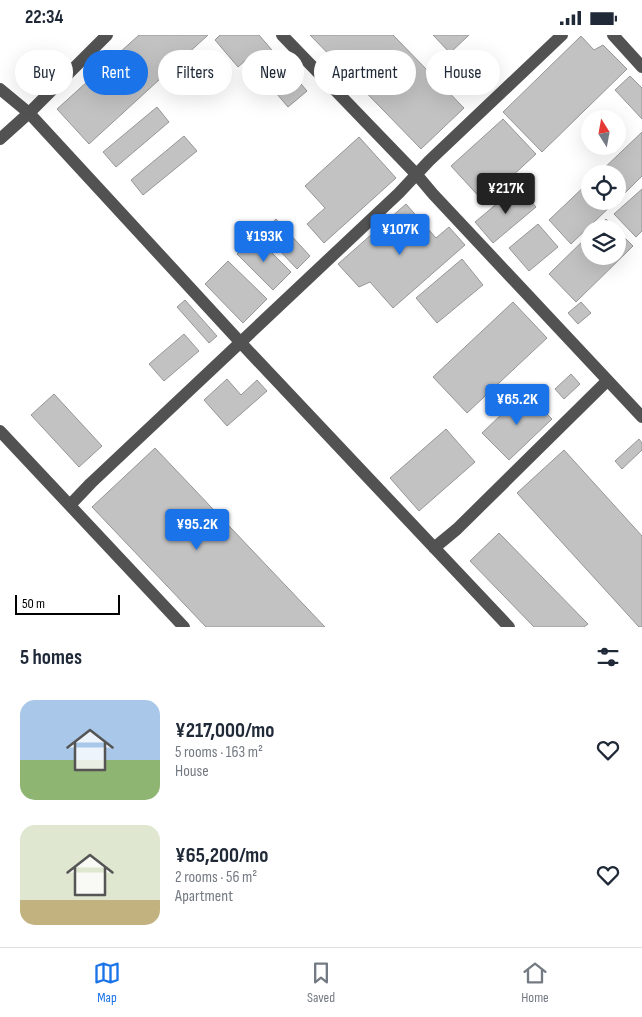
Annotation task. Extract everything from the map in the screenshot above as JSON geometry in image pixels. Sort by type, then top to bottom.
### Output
[{"type":"street","points":[[0,139],[107,35]]},
{"type":"street","points":[[282,35],[417,175],[642,417]]},
{"type":"street","points":[[70,505],[91,483],[399,193],[429,161],[562,35]]},
{"type":"street","points":[[613,35],[642,67]]},
{"type":"street","points":[[0,89],[28,113],[241,343],[509,627]]},
{"type":"street","points":[[434,548],[457,529],[607,381]]},
{"type":"street","points":[[0,431],[184,627]]},
{"type":"building","points":[[139,35],[208,35],[192,50],[158,50],[158,81],[148,90],[148,50],[122,50]]},
{"type":"building","points":[[220,35],[259,35],[272,50],[242,50],[242,63],[238,67],[232,60],[232,50],[224,50],[215,40]]},
{"type":"building","points":[[310,35],[393,35],[408,50],[325,50]]},
{"type":"building","points":[[433,35],[469,35],[453,50],[447,50]]},
{"type":"building","points":[[581,36],[594,50],[603,45],[627,69],[585,110],[581,110],[581,114],[542,152],[503,112]]},
{"type":"building","points":[[416,59],[426,69],[426,95],[451,95],[464,108],[421,149],[368,95],[416,95]]},
{"type":"building","points":[[630,76],[642,88],[642,119],[615,90]]},
{"type":"building","points":[[83,86],[83,95],[142,95],[89,144],[57,109]]},
{"type":"building","points":[[278,95],[302,95],[288,107]]},
{"type":"building","points":[[157,107],[169,122],[116,167],[103,152]]},
{"type":"building","points":[[503,119],[536,154],[484,202],[451,166]]},
{"type":"building","points":[[642,132],[642,176],[626,192],[626,165],[607,165],[618,155],[626,155],[626,147]]},
{"type":"building","points":[[184,136],[197,151],[143,195],[131,180]]},
{"type":"building","points":[[359,137],[396,178],[324,243],[307,224],[325,208],[305,186]]},
{"type":"building","points":[[518,186],[536,207],[493,243],[475,222]]},
{"type":"building","points":[[642,189],[642,231],[636,237],[626,227],[626,220],[620,220],[614,214],[618,210],[626,210],[626,203]]},
{"type":"building","points":[[581,190],[581,210],[607,210],[596,220],[581,220],[581,234],[571,244],[549,220]]},
{"type":"building","points":[[406,204],[436,238],[449,227],[465,245],[393,308],[370,282],[359,287],[338,264]]},
{"type":"building","points":[[276,219],[310,256],[297,269],[262,232]]},
{"type":"building","points":[[538,224],[558,247],[529,271],[509,248]]},
{"type":"building","points":[[255,236],[291,272],[273,290],[237,254]]},
{"type":"building","points":[[626,239],[633,246],[626,253]]},
{"type":"building","points":[[581,243],[581,265],[614,265],[576,302],[549,274]]},
{"type":"building","points":[[462,259],[483,285],[437,323],[416,298]]},
{"type":"building","points":[[228,261],[267,299],[243,323],[205,284]]},
{"type":"building","points":[[185,300],[217,336],[209,343],[177,307]]},
{"type":"building","points":[[513,302],[547,338],[467,413],[433,377]]},
{"type":"building","points":[[581,302],[591,313],[578,324],[568,313]]},
{"type":"building","points":[[184,334],[199,351],[164,381],[149,364]]},
{"type":"building","points":[[571,374],[580,384],[564,399],[555,389]]},
{"type":"building","points":[[227,379],[241,395],[257,380],[267,391],[227,426],[204,400]]},
{"type":"building","points":[[525,392],[552,419],[509,460],[482,433]]},
{"type":"building","points":[[54,394],[102,446],[79,467],[31,415]]},
{"type":"building","points":[[446,429],[475,462],[419,511],[390,478]]},
{"type":"building","points":[[639,439],[642,443],[642,450],[622,469],[615,461]]},
{"type":"building","points":[[155,448],[325,627],[206,627],[92,507]]},
{"type":"building","points":[[564,450],[642,536],[642,627],[639,627],[517,493]]},
{"type":"building","points":[[499,533],[588,624],[584,627],[534,627],[470,561]]}]
